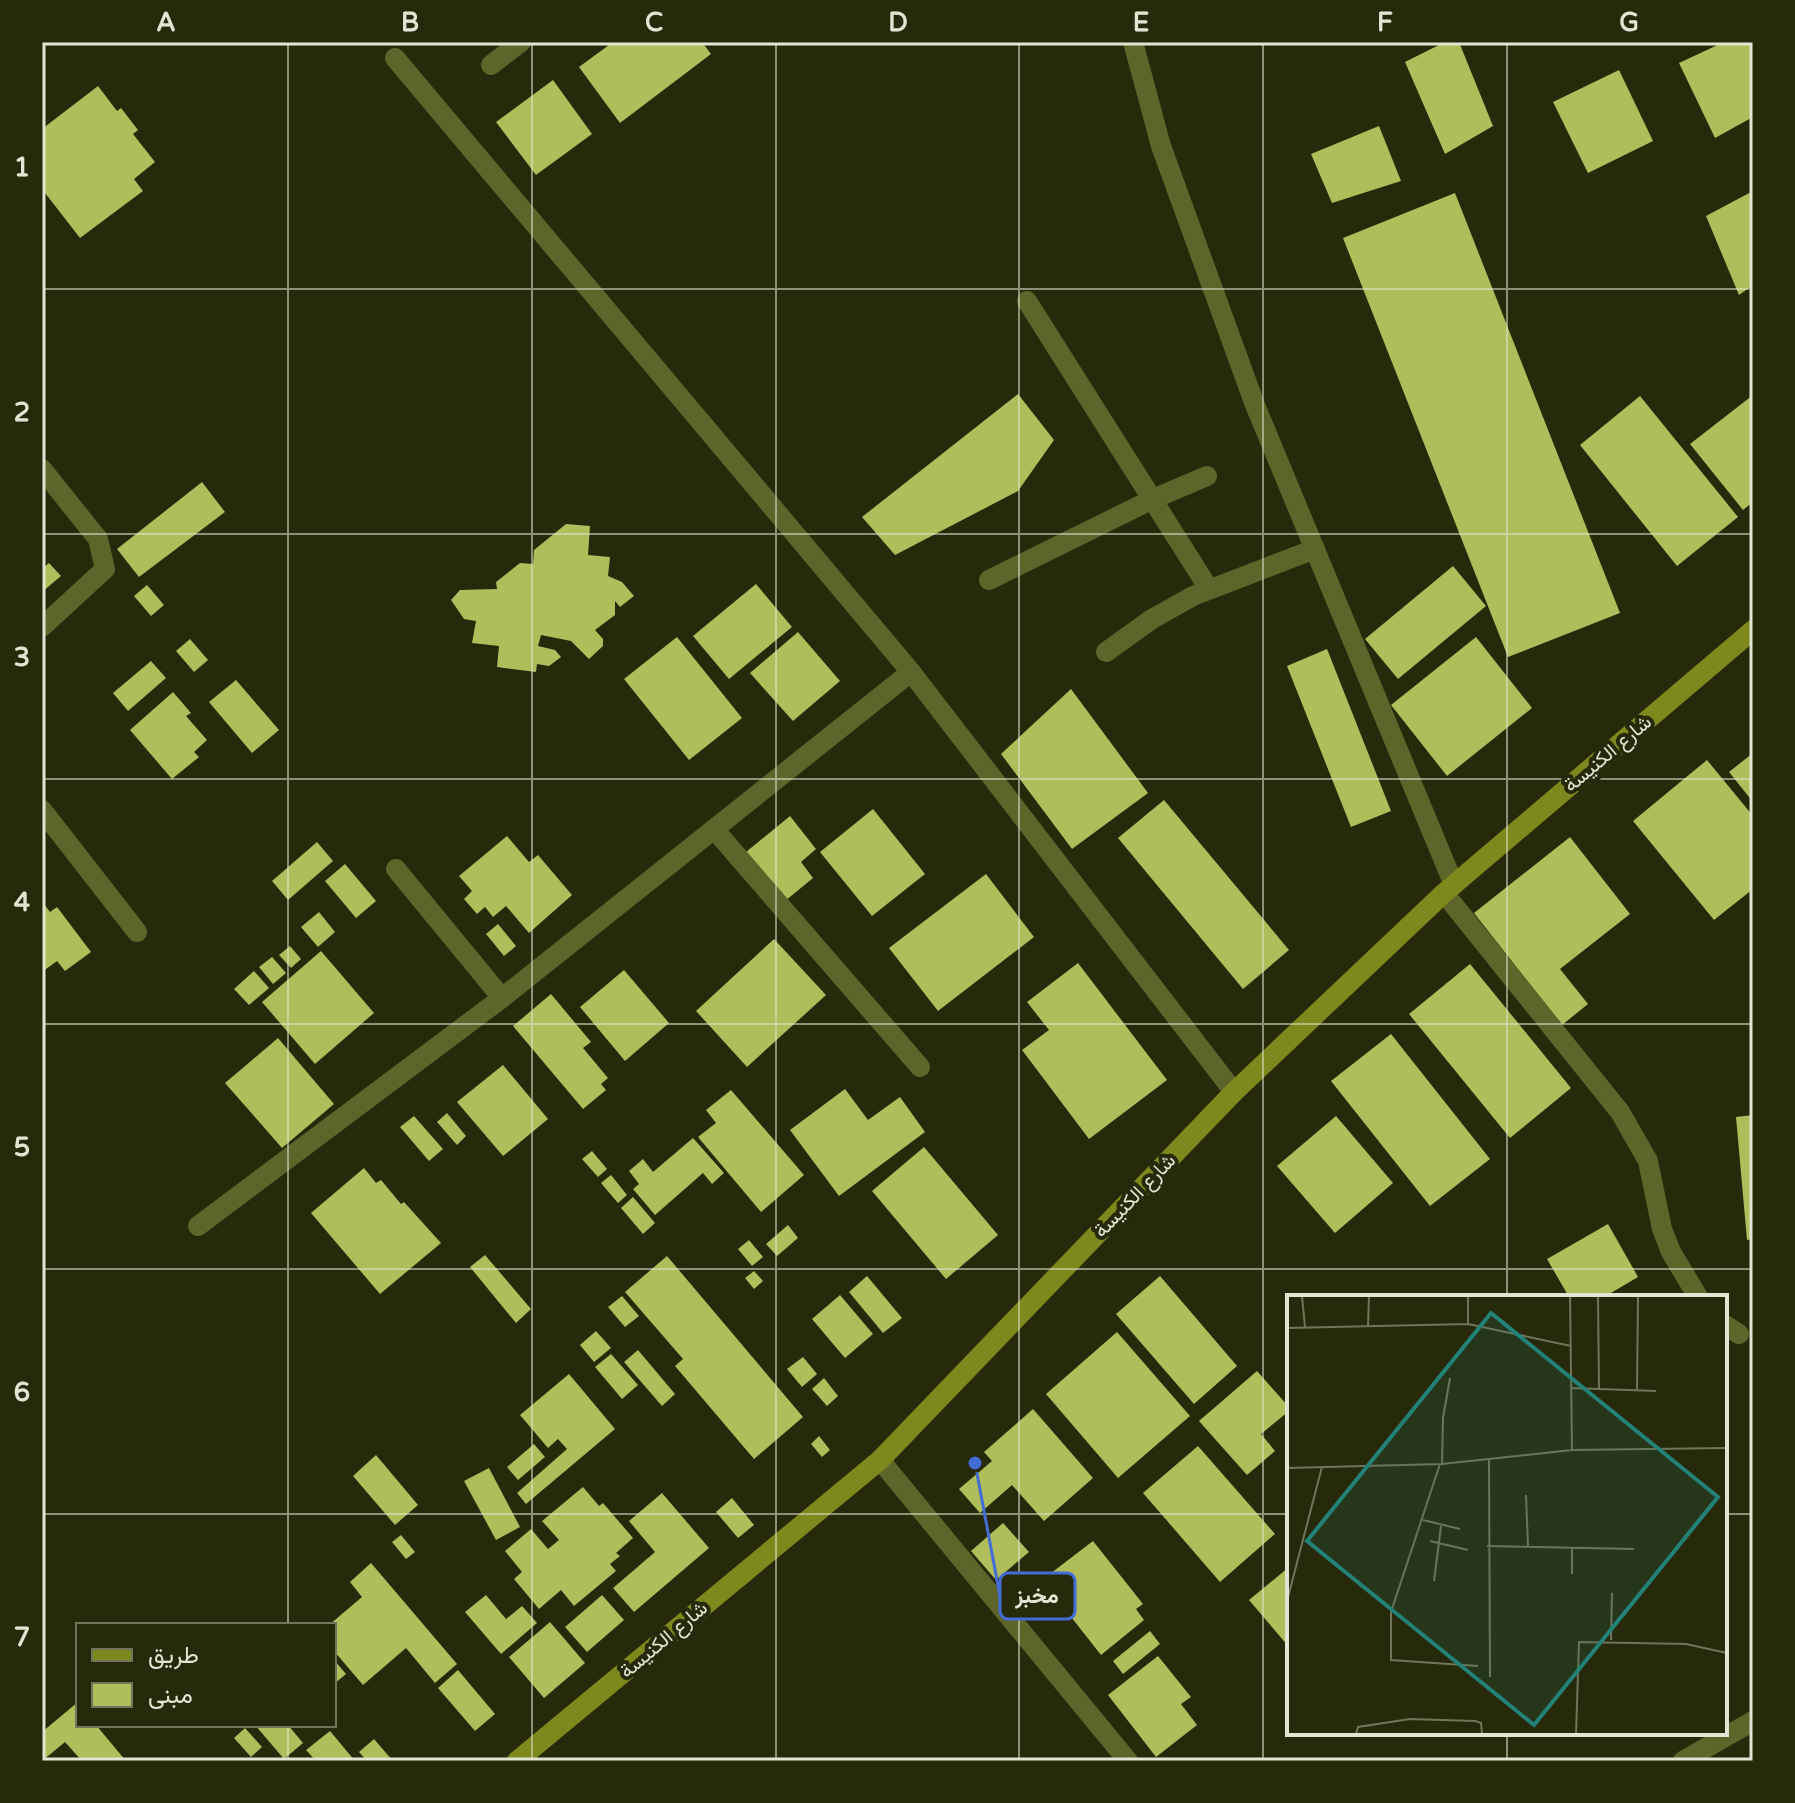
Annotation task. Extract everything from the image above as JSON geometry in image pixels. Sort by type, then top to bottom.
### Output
[{"type":"main road","name":"شارع الكنيسة","points":[[517,1761],[880,1460],[1234,1092],[1449,889],[1753,630]]},
{"type":"street","points":[[491,65],[521,42]]},
{"type":"street","points":[[1133,42],[1161,146],[1255,405],[1449,889],[1636,1136],[1648,1161],[1662,1229],[1671,1252],[1697,1295]]},
{"type":"street","points":[[395,58],[911,672],[1234,1092]]},
{"type":"street","points":[[1027,301],[1209,589]]},
{"type":"street","points":[[42,469],[98,539],[105,569],[42,627]]},
{"type":"street","points":[[989,580],[1153,499],[1207,476]]},
{"type":"street","points":[[1106,652],[1152,619],[1209,589],[1315,549]]},
{"type":"street","points":[[198,1226],[502,998],[911,672]]},
{"type":"street","points":[[42,810],[137,932]]},
{"type":"street","points":[[714,829],[920,1067]]},
{"type":"street","points":[[396,869],[502,998]]},
{"type":"street","points":[[880,1460],[1118,1758]]},
{"type":"street","points":[[1683,1761],[1753,1721]]},
{"type":"building","points":[[613,42],[702,42],[711,54],[620,123],[579,67]]},
{"type":"building","points":[[1445,42],[1459,42],[1493,126],[1445,154],[1405,62]]},
{"type":"building","points":[[1724,42],[1753,42],[1753,117],[1715,138],[1679,63]]},
{"type":"building","points":[[1619,70],[1653,141],[1588,173],[1553,102]]},
{"type":"building","points":[[553,80],[592,134],[536,175],[496,122]]},
{"type":"building","points":[[98,86],[117,111],[121,108],[138,130],[133,134],[155,162],[134,179],[143,191],[80,238],[42,189],[42,129]]},
{"type":"building","points":[[1379,126],[1401,181],[1332,203],[1311,154]]},
{"type":"building","points":[[1753,191],[1753,285],[1739,295],[1706,216]]},
{"type":"building","points":[[1455,193],[1620,613],[1508,657],[1343,238]]},
{"type":"building","points":[[1018,394],[1054,440],[1018,491],[895,555],[862,517]]},
{"type":"building","points":[[1753,395],[1753,502],[1743,510],[1690,444]]},
{"type":"building","points":[[1640,396],[1738,517],[1677,566],[1580,445]]},
{"type":"building","points":[[202,482],[225,512],[139,577],[117,549]]},
{"type":"building","points":[[566,524],[590,526],[588,555],[610,557],[608,576],[622,582],[634,596],[620,607],[615,601],[615,615],[595,630],[603,639],[603,646],[589,659],[571,641],[541,635],[538,646],[555,650],[561,657],[549,666],[537,664],[536,672],[497,667],[499,646],[472,643],[476,621],[464,619],[451,600],[460,590],[497,589],[496,582],[520,563],[533,564],[534,550]]},
{"type":"building","points":[[49,563],[61,576],[42,592],[42,564],[44,567]]},
{"type":"building","points":[[1453,566],[1486,606],[1398,679],[1365,639]]},
{"type":"building","points":[[756,584],[792,627],[729,679],[693,636]]},
{"type":"building","points":[[147,585],[164,605],[151,616],[134,596]]},
{"type":"building","points":[[798,632],[840,681],[793,721],[750,673]]},
{"type":"building","points":[[677,637],[742,718],[689,760],[624,679]]},
{"type":"building","points":[[1476,637],[1532,708],[1447,776],[1391,705]]},
{"type":"building","points":[[190,639],[208,660],[194,672],[176,651]]},
{"type":"building","points":[[1327,649],[1391,811],[1351,827],[1287,666]]},
{"type":"building","points":[[151,661],[166,678],[128,711],[113,693]]},
{"type":"building","points":[[236,680],[279,730],[252,753],[209,702]]},
{"type":"building","points":[[1071,689],[1148,793],[1072,849],[1001,754]]},
{"type":"building","points":[[173,692],[191,713],[186,716],[207,740],[194,752],[199,757],[172,779],[130,730]]},
{"type":"building","points":[[1753,753],[1753,802],[1729,772]]},
{"type":"building","points":[[1707,760],[1753,816],[1753,889],[1714,920],[1633,821]]},
{"type":"building","points":[[1164,800],[1289,950],[1243,989],[1118,838]]},
{"type":"building","points":[[873,809],[925,874],[872,916],[820,852]]},
{"type":"building","points":[[790,816],[816,849],[801,862],[813,878],[785,901],[746,852]]},
{"type":"building","points":[[507,836],[529,862],[538,855],[572,895],[529,933],[506,906],[493,917],[485,907],[477,914],[464,899],[472,891],[459,876]]},
{"type":"building","points":[[1570,837],[1630,914],[1560,969],[1588,1004],[1562,1025],[1474,913]]},
{"type":"building","points":[[317,842],[333,861],[288,900],[272,881]]},
{"type":"building","points":[[345,864],[376,901],[356,918],[325,881]]},
{"type":"building","points":[[986,874],[1034,937],[938,1011],[889,948]]},
{"type":"building","points":[[44,904],[50,912],[57,907],[91,952],[65,971],[57,961],[42,972]]},
{"type":"building","points":[[319,912],[335,932],[318,947],[301,927]]},
{"type":"building","points":[[498,924],[516,946],[504,956],[486,934]]},
{"type":"building","points":[[774,939],[826,995],[747,1067],[696,1011]]},
{"type":"building","points":[[290,946],[301,959],[291,968],[279,955]]},
{"type":"building","points":[[321,951],[374,1013],[315,1064],[262,1002]]},
{"type":"building","points":[[272,957],[286,973],[273,984],[259,967]]},
{"type":"building","points":[[1078,963],[1167,1080],[1089,1139],[1022,1050],[1049,1030],[1027,1002]]},
{"type":"building","points":[[1470,964],[1571,1088],[1510,1138],[1409,1014]]},
{"type":"building","points":[[624,970],[669,1023],[625,1061],[580,1007]]},
{"type":"building","points":[[254,971],[269,988],[249,1005],[234,989]]},
{"type":"building","points":[[551,994],[591,1042],[583,1048],[608,1078],[601,1084],[606,1090],[583,1109],[513,1026]]},
{"type":"building","points":[[1391,1034],[1490,1159],[1430,1206],[1331,1081]]},
{"type":"building","points":[[278,1038],[334,1104],[282,1148],[225,1083]]},
{"type":"building","points":[[503,1065],[548,1119],[503,1156],[457,1102]]},
{"type":"building","points":[[845,1089],[868,1120],[900,1097],[925,1132],[839,1196],[790,1130]]},
{"type":"building","points":[[731,1090],[804,1175],[761,1212],[698,1137],[716,1123],[706,1110]]},
{"type":"building","points":[[447,1113],[466,1136],[457,1145],[437,1122]]},
{"type":"building","points":[[1753,1115],[1753,1239],[1747,1240],[1736,1117]]},
{"type":"building","points":[[414,1116],[443,1149],[429,1161],[400,1127]]},
{"type":"building","points":[[1336,1116],[1393,1183],[1335,1233],[1277,1166]]},
{"type":"building","points":[[693,1138],[724,1173],[712,1184],[703,1173],[655,1215],[633,1189],[639,1184],[629,1171],[643,1159],[653,1172]]},
{"type":"building","points":[[924,1147],[998,1235],[946,1279],[872,1191]]},
{"type":"building","points":[[592,1151],[607,1169],[598,1177],[582,1159]]},
{"type":"building","points":[[364,1168],[376,1183],[381,1180],[401,1204],[404,1202],[441,1243],[380,1294],[311,1213]]},
{"type":"building","points":[[611,1175],[627,1195],[618,1203],[601,1183]]},
{"type":"building","points":[[633,1197],[655,1223],[643,1234],[621,1208]]},
{"type":"building","points":[[1608,1224],[1638,1277],[1607,1295],[1568,1295],[1547,1259]]},
{"type":"building","points":[[788,1225],[798,1238],[777,1256],[766,1244]]},
{"type":"building","points":[[749,1240],[763,1257],[752,1266],[738,1249]]},
{"type":"building","points":[[485,1255],[531,1309],[516,1323],[470,1267]]},
{"type":"building","points":[[667,1256],[803,1417],[754,1459],[675,1366],[683,1359],[625,1292]]},
{"type":"building","points":[[754,1271],[763,1281],[754,1289],[745,1278]]},
{"type":"building","points":[[867,1276],[902,1318],[883,1333],[849,1292]]},
{"type":"building","points":[[1160,1276],[1237,1366],[1194,1404],[1116,1314]]},
{"type":"building","points":[[840,1295],[873,1334],[845,1358],[812,1319]]},
{"type":"building","points":[[622,1296],[639,1316],[625,1327],[608,1307]]},
{"type":"building","points":[[596,1331],[611,1348],[594,1362],[580,1345]]},
{"type":"building","points":[[1117,1332],[1190,1416],[1118,1478],[1046,1394]]},
{"type":"building","points":[[638,1350],[675,1394],[662,1406],[624,1362]]},
{"type":"building","points":[[611,1354],[638,1385],[622,1399],[595,1367]]},
{"type":"building","points":[[803,1357],[817,1374],[802,1387],[787,1369]]},
{"type":"building","points":[[1257,1371],[1287,1405],[1287,1413],[1261,1434],[1275,1451],[1247,1475],[1199,1421]]},
{"type":"building","points":[[569,1374],[615,1429],[526,1504],[517,1493],[567,1449],[558,1439],[548,1448],[520,1415]]},
{"type":"building","points":[[824,1378],[838,1396],[827,1406],[812,1389]]},
{"type":"building","points":[[1033,1409],[1093,1478],[1044,1521],[1012,1485],[980,1513],[959,1489],[992,1461],[984,1452]]},
{"type":"building","points":[[819,1436],[830,1450],[822,1457],[811,1444]]},
{"type":"building","points":[[534,1444],[545,1457],[518,1480],[507,1467]]},
{"type":"building","points":[[1198,1446],[1275,1534],[1220,1582],[1143,1493]]},
{"type":"building","points":[[376,1455],[418,1505],[395,1525],[353,1476]]},
{"type":"building","points":[[489,1468],[520,1527],[496,1540],[464,1481]]},
{"type":"building","points":[[583,1487],[599,1506],[603,1503],[633,1538],[616,1553],[620,1556],[610,1564],[616,1571],[574,1606],[561,1590],[539,1609],[514,1579],[522,1572],[505,1551],[531,1529],[548,1549],[559,1540],[542,1521]]},
{"type":"building","points":[[662,1493],[709,1548],[634,1612],[613,1588],[655,1552],[629,1521]]},
{"type":"building","points":[[732,1498],[754,1525],[738,1538],[716,1512]]},
{"type":"building","points":[[1003,1523],[1029,1552],[996,1580],[971,1551]]},
{"type":"building","points":[[401,1535],[415,1552],[406,1559],[392,1542]]},
{"type":"building","points":[[1093,1541],[1143,1604],[1136,1609],[1144,1620],[1101,1655],[1042,1580]]},
{"type":"building","points":[[371,1563],[457,1664],[435,1683],[406,1648],[363,1685],[336,1653],[336,1623],[331,1623],[362,1597],[350,1582]]},
{"type":"building","points":[[1287,1569],[1287,1645],[1249,1600]]},
{"type":"building","points":[[486,1595],[506,1619],[522,1606],[537,1623],[501,1654],[465,1612]]},
{"type":"building","points":[[602,1595],[624,1620],[587,1652],[565,1627]]},
{"type":"building","points":[[550,1622],[585,1663],[544,1698],[509,1657]]},
{"type":"building","points":[[1150,1631],[1160,1644],[1123,1674],[1113,1661]]},
{"type":"building","points":[[1158,1656],[1191,1697],[1181,1704],[1197,1725],[1156,1757],[1108,1695]]},
{"type":"building","points":[[336,1662],[346,1674],[336,1682]]},
{"type":"building","points":[[458,1670],[495,1714],[475,1731],[438,1688]]},
{"type":"building","points":[[76,1704],[76,1727],[98,1727],[126,1761],[82,1761],[65,1742],[42,1761],[42,1732]]},
{"type":"building","points":[[257,1727],[290,1727],[303,1743],[284,1759]]},
{"type":"building","points":[[245,1728],[262,1747],[251,1757],[234,1738]]},
{"type":"building","points":[[330,1731],[355,1761],[316,1761],[306,1750]]},
{"type":"building","points":[[374,1739],[393,1761],[367,1761],[359,1752]]},
{"type":"place","name":"مخبز","points":[[975,1463]]}]
